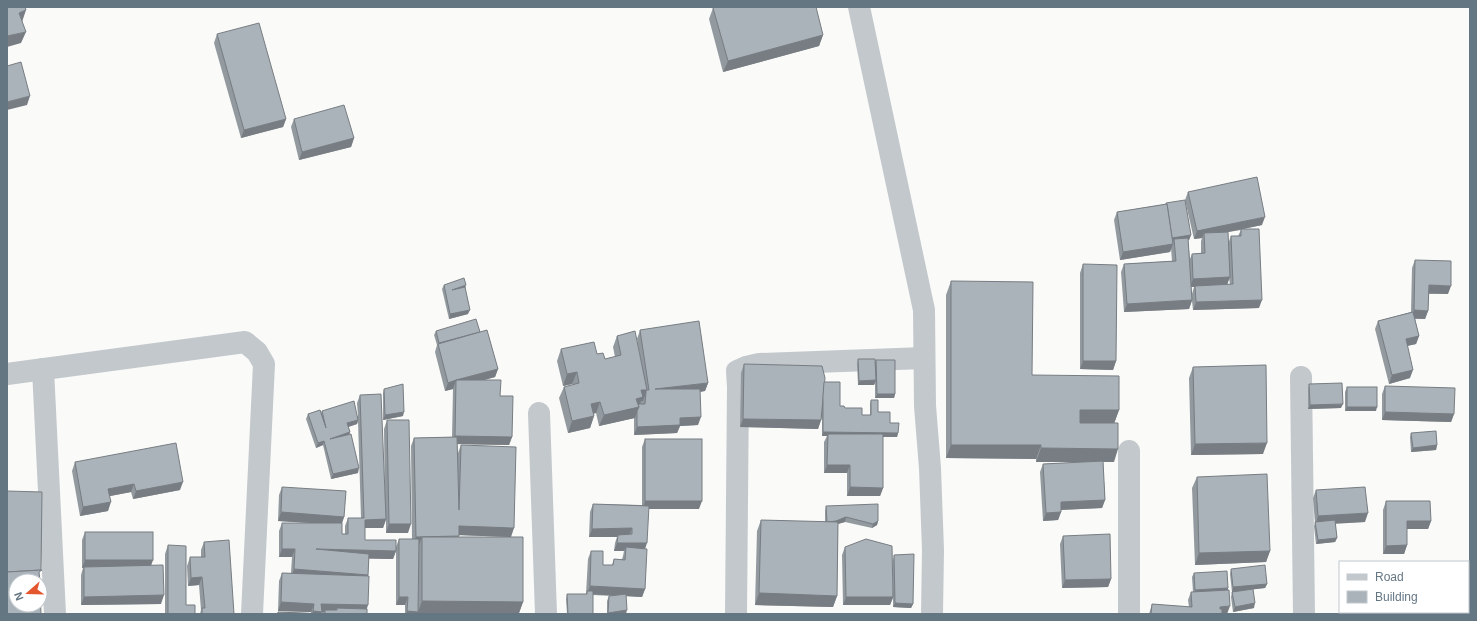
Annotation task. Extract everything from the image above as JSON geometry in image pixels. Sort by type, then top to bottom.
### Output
[{"type":"street","points":[[859,7],[924,310],[924,406],[930,468],[934,550],[932,614]]},
{"type":"street","points":[[7,374],[245,342],[257,352],[264,364],[252,614]]},
{"type":"street","points":[[736,614],[737,371],[759,364],[924,358]]},
{"type":"street","points":[[43,369],[55,614]]},
{"type":"street","points":[[1301,377],[1304,614]]},
{"type":"street","points":[[539,413],[546,614]]},
{"type":"street","points":[[1129,451],[1129,614]]},
{"type":"building","points":[[7,7],[25,7],[26,10],[19,13],[26,32],[7,36]]},
{"type":"building","points":[[816,7],[823,35],[728,61],[713,8]]},
{"type":"building","points":[[259,23],[286,119],[244,130],[217,34]]},
{"type":"building","points":[[21,62],[30,96],[7,102],[7,66]]},
{"type":"building","points":[[344,105],[354,138],[302,152],[294,119]]},
{"type":"building","points":[[1257,177],[1265,217],[1197,231],[1188,192]]},
{"type":"building","points":[[1185,200],[1191,235],[1172,238],[1166,203]]},
{"type":"building","points":[[1167,204],[1173,244],[1123,252],[1117,212]]},
{"type":"building","points":[[1241,229],[1259,229],[1262,300],[1196,302],[1195,286],[1233,284],[1231,236],[1241,236]]},
{"type":"building","points":[[1228,232],[1230,277],[1193,279],[1192,254],[1205,253],[1204,233]]},
{"type":"building","points":[[1188,238],[1192,300],[1127,304],[1124,264],[1176,261],[1174,239]]},
{"type":"building","points":[[1415,260],[1451,261],[1451,286],[1429,285],[1428,311],[1414,310]]},
{"type":"building","points":[[1083,264],[1117,265],[1116,361],[1083,361]]},
{"type":"building","points":[[464,278],[466,285],[452,290],[465,287],[470,310],[450,314],[444,285]]},
{"type":"building","points":[[951,281],[1033,282],[1032,375],[1119,376],[1119,410],[1080,410],[1080,423],[1118,423],[1118,449],[1041,448],[1041,445],[951,445]]},
{"type":"building","points":[[1413,312],[1419,336],[1406,339],[1413,370],[1392,375],[1378,321]]},
{"type":"building","points":[[476,319],[480,332],[439,343],[436,331]]},
{"type":"building","points":[[699,321],[708,383],[655,389],[700,389],[701,417],[680,418],[680,425],[637,427],[638,404],[645,404],[646,390],[649,390],[640,330]]},
{"type":"building","points":[[487,330],[498,369],[448,383],[438,344]]},
{"type":"building","points":[[635,331],[647,390],[641,390],[643,397],[636,399],[639,407],[604,415],[600,402],[591,404],[594,416],[572,421],[564,387],[579,383],[577,372],[567,374],[561,349],[594,342],[597,354],[603,353],[605,359],[621,355],[617,336]]},
{"type":"building","points":[[858,359],[875,359],[876,380],[859,381]]},
{"type":"building","points":[[876,360],[895,360],[895,394],[877,394]]},
{"type":"building","points":[[744,364],[822,366],[825,378],[821,420],[743,419]]},
{"type":"building","points":[[1266,365],[1267,443],[1195,444],[1193,367]]},
{"type":"building","points":[[456,380],[501,380],[500,396],[513,396],[512,437],[455,436]]},
{"type":"building","points":[[824,382],[840,382],[840,406],[844,406],[845,408],[862,408],[862,415],[871,415],[871,400],[878,400],[878,412],[890,412],[890,423],[899,423],[898,433],[823,432]]},
{"type":"building","points":[[1342,383],[1343,404],[1310,405],[1309,384]]},
{"type":"building","points":[[403,384],[404,412],[385,415],[384,389]]},
{"type":"building","points":[[1385,386],[1455,388],[1454,414],[1385,412]]},
{"type":"building","points":[[1347,387],[1377,387],[1377,407],[1347,407]]},
{"type":"building","points":[[381,394],[386,519],[365,520],[365,540],[396,540],[396,551],[316,549],[369,554],[368,575],[294,569],[295,549],[282,549],[282,523],[342,523],[342,534],[348,534],[348,518],[364,518],[360,395]]},
{"type":"building","points":[[354,401],[358,420],[347,423],[350,432],[330,439],[351,434],[359,468],[333,474],[324,441],[318,443],[308,414],[320,410],[326,428],[322,411]]},
{"type":"building","points":[[387,420],[409,420],[411,524],[389,524]]},
{"type":"building","points":[[1436,431],[1437,445],[1413,448],[1411,433]]},
{"type":"building","points":[[828,434],[883,434],[883,488],[850,487],[850,465],[827,465]]},
{"type":"building","points":[[457,437],[459,510],[461,445],[516,447],[514,528],[459,526],[459,536],[416,537],[414,438]]},
{"type":"building","points":[[645,439],[702,439],[702,501],[645,501]]},
{"type":"building","points":[[176,443],[183,482],[136,491],[134,484],[108,489],[111,502],[83,507],[75,462]]},
{"type":"building","points":[[1103,461],[1105,500],[1061,502],[1061,512],[1046,513],[1043,464]]},
{"type":"building","points":[[1267,474],[1270,551],[1199,553],[1197,477]]},
{"type":"building","points":[[282,487],[346,491],[344,517],[281,512]]},
{"type":"building","points":[[1365,487],[1368,513],[1318,516],[1316,490]]},
{"type":"building","points":[[7,491],[42,492],[41,570],[7,572]]},
{"type":"building","points":[[1386,501],[1430,501],[1431,521],[1407,521],[1407,545],[1386,546]]},
{"type":"building","points":[[593,504],[649,506],[647,543],[617,543],[618,535],[632,534],[632,528],[592,529]]},
{"type":"building","points":[[878,504],[878,521],[873,524],[846,517],[836,521],[827,522],[826,506]]},
{"type":"building","points":[[761,520],[838,522],[837,596],[759,593]]},
{"type":"building","points":[[1335,520],[1337,538],[1318,540],[1315,522]]},
{"type":"building","points":[[85,532],[153,532],[153,560],[85,560]]},
{"type":"building","points":[[1110,534],[1111,579],[1065,580],[1063,536]]},
{"type":"building","points":[[422,537],[523,537],[523,602],[422,601]]},
{"type":"building","points":[[399,539],[419,539],[418,612],[407,611],[408,597],[399,597]]},
{"type":"building","points":[[866,539],[892,546],[893,597],[846,597],[845,547]]},
{"type":"building","points":[[229,540],[234,614],[202,614],[202,608],[205,608],[202,577],[191,578],[190,557],[205,557],[204,542]]},
{"type":"building","points":[[168,545],[186,546],[186,605],[195,605],[195,614],[168,614]]},
{"type":"building","points":[[626,547],[647,549],[645,589],[590,586],[591,551],[603,551],[603,565],[613,565],[614,559],[625,560]]},
{"type":"building","points":[[914,554],[913,604],[895,603],[894,555]]},
{"type":"building","points":[[163,565],[164,595],[84,597],[84,567]]},
{"type":"building","points":[[1265,565],[1267,584],[1233,587],[1231,569]]},
{"type":"building","points":[[42,570],[39,573],[8,573],[8,613],[41,614],[7,614],[7,572]]},
{"type":"building","points":[[1227,571],[1228,588],[1195,590],[1194,573]]},
{"type":"building","points":[[282,573],[369,576],[368,605],[321,604],[322,612],[313,611],[314,604],[281,602]]},
{"type":"building","points":[[1253,589],[1255,603],[1235,607],[1232,592]]},
{"type":"building","points":[[1229,590],[1230,606],[1220,607],[1220,609],[1222,609],[1222,614],[1151,614],[1152,604],[1192,607],[1191,592]]},
{"type":"building","points":[[587,591],[593,591],[593,614],[568,614],[567,594],[587,594]]},
{"type":"building","points":[[626,594],[627,610],[608,613],[609,596]]},
{"type":"building","points":[[337,608],[367,609],[367,614],[325,614],[325,610],[337,610]]},
{"type":"building","points":[[278,612],[325,614],[278,614]]},
{"type":"building","points":[[1385,613],[1404,613],[1404,614]]}]
